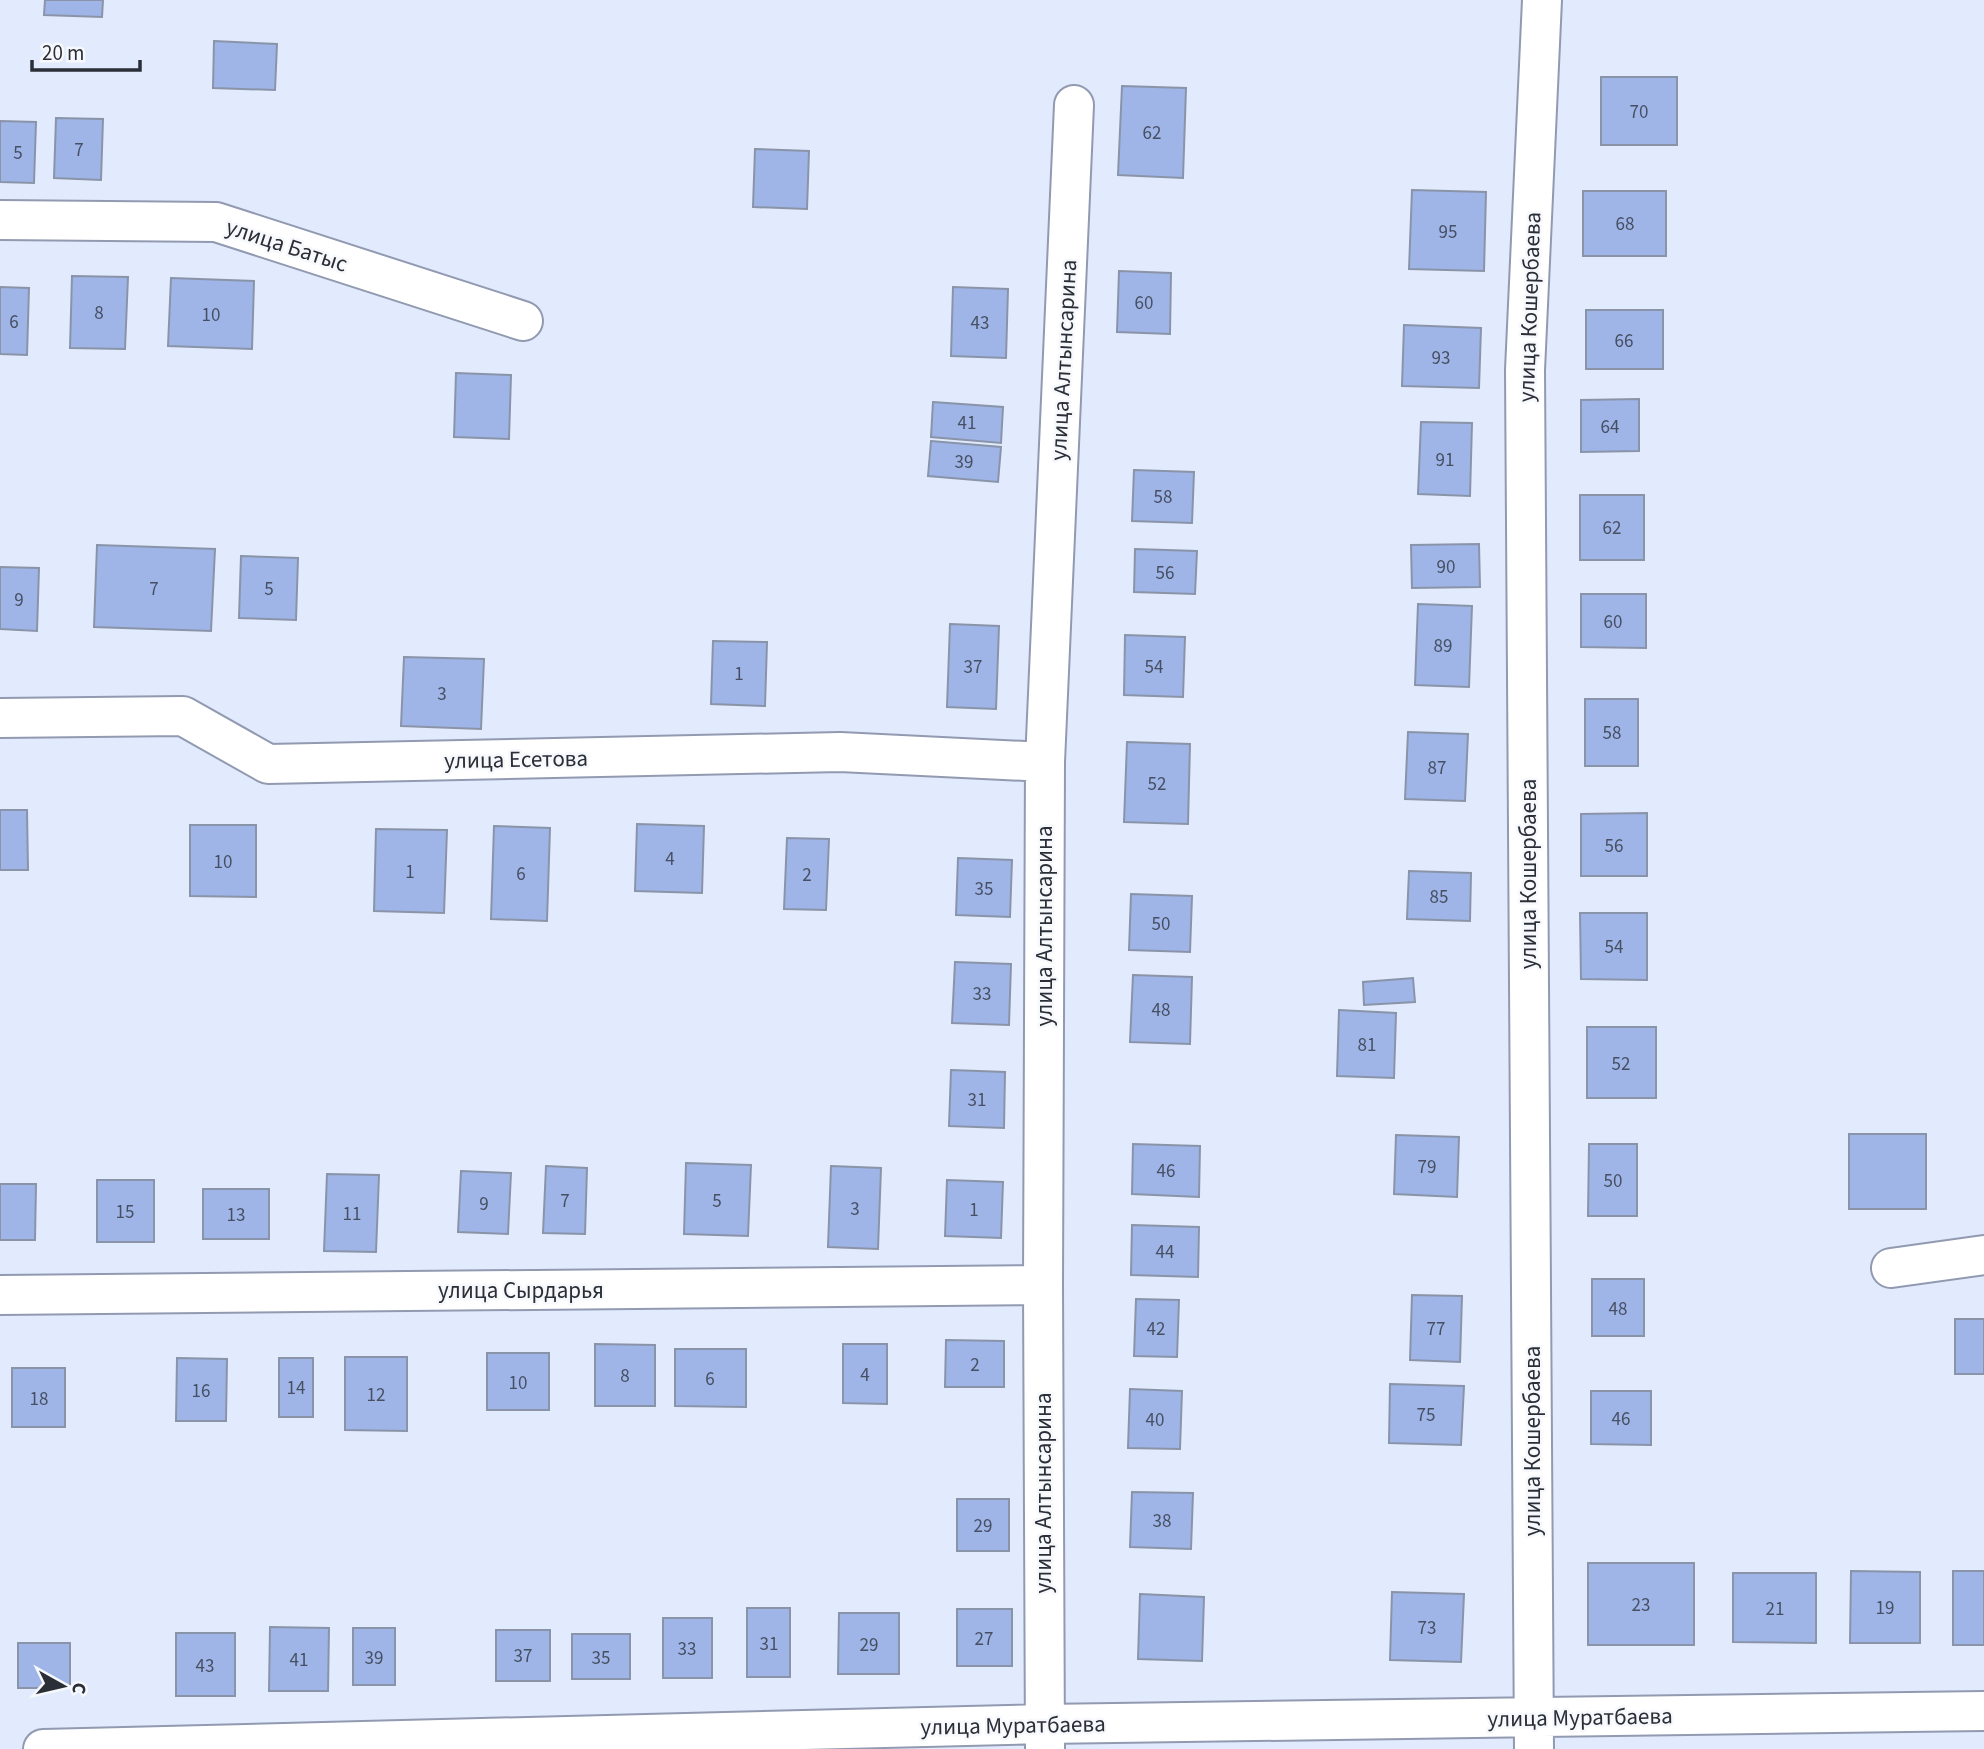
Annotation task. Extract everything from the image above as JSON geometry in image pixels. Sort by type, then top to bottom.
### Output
[{"type":"street","name":"улица Кошербаева","points":[[1534,1733],[1525,370],[1542,0]]},
{"type":"street","name":"улица Алтынсарина","points":[[1045,1736],[1042,1285],[1045,762],[1074,105]]},
{"type":"street","name":"улица Батыс","points":[[0,220],[216,222],[523,321]]},
{"type":"street","name":"улица Есетова","points":[[0,718],[183,716],[268,765],[840,752],[1045,762]]},
{"type":"street","points":[[1891,1268],[1984,1255]]},
{"type":"street","name":"улица Сырдарья","points":[[0,1295],[1042,1285]]},
{"type":"street","name":"улица Муратбаева","points":[[43,1749],[1045,1736],[1534,1733],[1984,1711]]},
{"type":"building","points":[[45,0],[103,0],[102,17],[44,15]]},
{"type":"building","points":[[214,41],[277,44],[275,90],[213,88]]},
{"type":"building","points":[[1601,77],[1677,77],[1677,145],[1601,145]]},
{"type":"building","points":[[1122,86],[1186,88],[1183,178],[1118,175]]},
{"type":"building","points":[[56,118],[103,119],[101,180],[54,178]]},
{"type":"building","points":[[0,121],[36,122],[34,183],[0,182]]},
{"type":"building","points":[[755,149],[809,151],[807,209],[753,207]]},
{"type":"building","points":[[1412,190],[1486,192],[1484,271],[1409,269]]},
{"type":"building","points":[[1583,191],[1666,191],[1666,256],[1583,256]]},
{"type":"building","points":[[1119,271],[1171,273],[1170,334],[1117,332]]},
{"type":"building","points":[[72,276],[128,277],[125,349],[70,348]]},
{"type":"building","points":[[171,278],[254,281],[252,349],[168,346]]},
{"type":"building","points":[[0,287],[29,288],[27,355],[0,354]]},
{"type":"building","points":[[953,287],[1008,289],[1006,358],[951,356]]},
{"type":"building","points":[[1586,310],[1663,310],[1663,369],[1586,369]]},
{"type":"building","points":[[1404,325],[1481,328],[1479,388],[1402,386]]},
{"type":"building","points":[[456,373],[511,375],[509,439],[454,437]]},
{"type":"building","points":[[1639,399],[1639,451],[1581,452],[1581,400]]},
{"type":"building","points":[[933,402],[1003,407],[1001,443],[931,437]]},
{"type":"building","points":[[1421,422],[1472,423],[1470,496],[1418,494]]},
{"type":"building","points":[[931,441],[1001,447],[998,482],[928,476]]},
{"type":"building","points":[[1134,470],[1194,472],[1192,523],[1132,521]]},
{"type":"building","points":[[1580,495],[1644,495],[1644,560],[1580,560]]},
{"type":"building","points":[[1479,544],[1480,587],[1412,588],[1411,545]]},
{"type":"building","points":[[97,545],[215,549],[211,631],[94,627]]},
{"type":"building","points":[[1135,549],[1197,551],[1195,594],[1134,592]]},
{"type":"building","points":[[241,556],[298,558],[296,620],[239,618]]},
{"type":"building","points":[[0,567],[39,568],[37,631],[0,629]]},
{"type":"building","points":[[1581,594],[1646,594],[1646,648],[1581,647]]},
{"type":"building","points":[[1418,604],[1472,606],[1469,687],[1415,685]]},
{"type":"building","points":[[950,624],[999,626],[996,709],[947,707]]},
{"type":"building","points":[[1125,635],[1185,637],[1183,697],[1124,695]]},
{"type":"building","points":[[713,641],[767,642],[765,706],[711,704]]},
{"type":"building","points":[[404,657],[484,659],[481,729],[401,726]]},
{"type":"building","points":[[1585,699],[1638,699],[1638,766],[1585,766]]},
{"type":"building","points":[[1408,732],[1468,734],[1465,801],[1405,799]]},
{"type":"building","points":[[1127,742],[1190,744],[1188,824],[1124,822]]},
{"type":"building","points":[[0,810],[27,810],[28,870],[0,870]]},
{"type":"building","points":[[1647,813],[1647,876],[1581,876],[1581,814]]},
{"type":"building","points":[[637,824],[704,826],[702,893],[635,891]]},
{"type":"building","points":[[190,825],[256,825],[256,897],[190,896]]},
{"type":"building","points":[[494,826],[550,828],[547,921],[491,919]]},
{"type":"building","points":[[376,829],[447,830],[444,913],[374,911]]},
{"type":"building","points":[[787,838],[829,839],[826,910],[784,909]]},
{"type":"building","points":[[958,858],[1012,860],[1010,917],[956,915]]},
{"type":"building","points":[[1409,871],[1471,873],[1470,921],[1407,919]]},
{"type":"building","points":[[1131,894],[1192,896],[1190,952],[1129,950]]},
{"type":"building","points":[[1580,913],[1647,913],[1647,980],[1581,979]]},
{"type":"building","points":[[955,962],[1011,964],[1009,1025],[952,1023]]},
{"type":"building","points":[[1133,975],[1192,977],[1190,1044],[1130,1042]]},
{"type":"building","points":[[1413,978],[1415,1002],[1364,1005],[1363,982]]},
{"type":"building","points":[[1339,1010],[1396,1013],[1394,1078],[1337,1076]]},
{"type":"building","points":[[1587,1027],[1656,1027],[1656,1098],[1587,1098]]},
{"type":"building","points":[[951,1070],[1005,1072],[1004,1128],[949,1126]]},
{"type":"building","points":[[1849,1134],[1926,1134],[1926,1209],[1849,1209]]},
{"type":"building","points":[[1396,1135],[1459,1137],[1457,1197],[1394,1194]]},
{"type":"building","points":[[1133,1144],[1200,1146],[1199,1197],[1132,1194]]},
{"type":"building","points":[[1589,1144],[1637,1144],[1637,1216],[1588,1216]]},
{"type":"building","points":[[686,1163],[751,1165],[748,1236],[684,1234]]},
{"type":"building","points":[[546,1166],[587,1168],[585,1234],[543,1233]]},
{"type":"building","points":[[831,1166],[881,1168],[878,1249],[828,1247]]},
{"type":"building","points":[[461,1171],[511,1173],[508,1234],[458,1232]]},
{"type":"building","points":[[327,1174],[379,1175],[376,1252],[324,1251]]},
{"type":"building","points":[[97,1180],[154,1180],[154,1242],[97,1242]]},
{"type":"building","points":[[947,1180],[1003,1182],[1001,1238],[945,1236]]},
{"type":"building","points":[[0,1184],[36,1184],[35,1240],[0,1240]]},
{"type":"building","points":[[203,1189],[269,1189],[269,1239],[203,1239]]},
{"type":"building","points":[[1132,1225],[1199,1227],[1198,1277],[1131,1275]]},
{"type":"building","points":[[1592,1279],[1644,1279],[1644,1336],[1592,1336]]},
{"type":"building","points":[[1412,1295],[1462,1296],[1460,1362],[1410,1360]]},
{"type":"building","points":[[1136,1299],[1179,1300],[1177,1357],[1134,1356]]},
{"type":"building","points":[[1955,1319],[1984,1319],[1984,1374],[1955,1374]]},
{"type":"building","points":[[946,1340],[1004,1341],[1004,1387],[945,1387]]},
{"type":"building","points":[[595,1344],[655,1345],[655,1406],[595,1406]]},
{"type":"building","points":[[843,1344],[887,1344],[887,1404],[843,1403]]},
{"type":"building","points":[[675,1349],[746,1349],[746,1407],[675,1406]]},
{"type":"building","points":[[487,1353],[549,1353],[549,1410],[487,1410]]},
{"type":"building","points":[[345,1357],[407,1357],[407,1431],[345,1430]]},
{"type":"building","points":[[177,1358],[227,1359],[226,1421],[176,1421]]},
{"type":"building","points":[[279,1358],[313,1358],[313,1417],[279,1417]]},
{"type":"building","points":[[12,1368],[65,1368],[65,1427],[12,1427]]},
{"type":"building","points":[[1390,1384],[1464,1386],[1461,1445],[1389,1443]]},
{"type":"building","points":[[1130,1389],[1182,1391],[1180,1449],[1128,1448]]},
{"type":"building","points":[[1591,1391],[1651,1391],[1651,1445],[1591,1444]]},
{"type":"building","points":[[1132,1492],[1193,1493],[1191,1549],[1130,1547]]},
{"type":"building","points":[[957,1499],[1009,1499],[1009,1551],[957,1551]]},
{"type":"building","points":[[1588,1563],[1694,1563],[1694,1645],[1588,1645]]},
{"type":"building","points":[[1851,1571],[1920,1572],[1920,1643],[1850,1643]]},
{"type":"building","points":[[1953,1571],[1984,1571],[1984,1645],[1953,1645]]},
{"type":"building","points":[[1733,1573],[1816,1573],[1816,1643],[1733,1642]]},
{"type":"building","points":[[1392,1592],[1464,1594],[1461,1662],[1390,1660]]},
{"type":"building","points":[[1140,1594],[1204,1597],[1202,1661],[1138,1659]]},
{"type":"building","points":[[747,1608],[790,1608],[790,1677],[747,1677]]},
{"type":"building","points":[[957,1609],[1012,1609],[1012,1666],[957,1666]]},
{"type":"building","points":[[839,1613],[899,1613],[899,1674],[838,1674]]},
{"type":"building","points":[[663,1618],[712,1618],[712,1678],[663,1678]]},
{"type":"building","points":[[270,1627],[329,1628],[328,1691],[269,1691]]},
{"type":"building","points":[[353,1628],[395,1628],[395,1685],[353,1685]]},
{"type":"building","points":[[496,1630],[550,1630],[550,1681],[496,1681]]},
{"type":"building","points":[[176,1633],[235,1633],[235,1696],[176,1696]]},
{"type":"building","points":[[572,1634],[630,1634],[630,1679],[572,1679]]},
{"type":"building","points":[[18,1643],[70,1643],[70,1688],[18,1688]]}]
